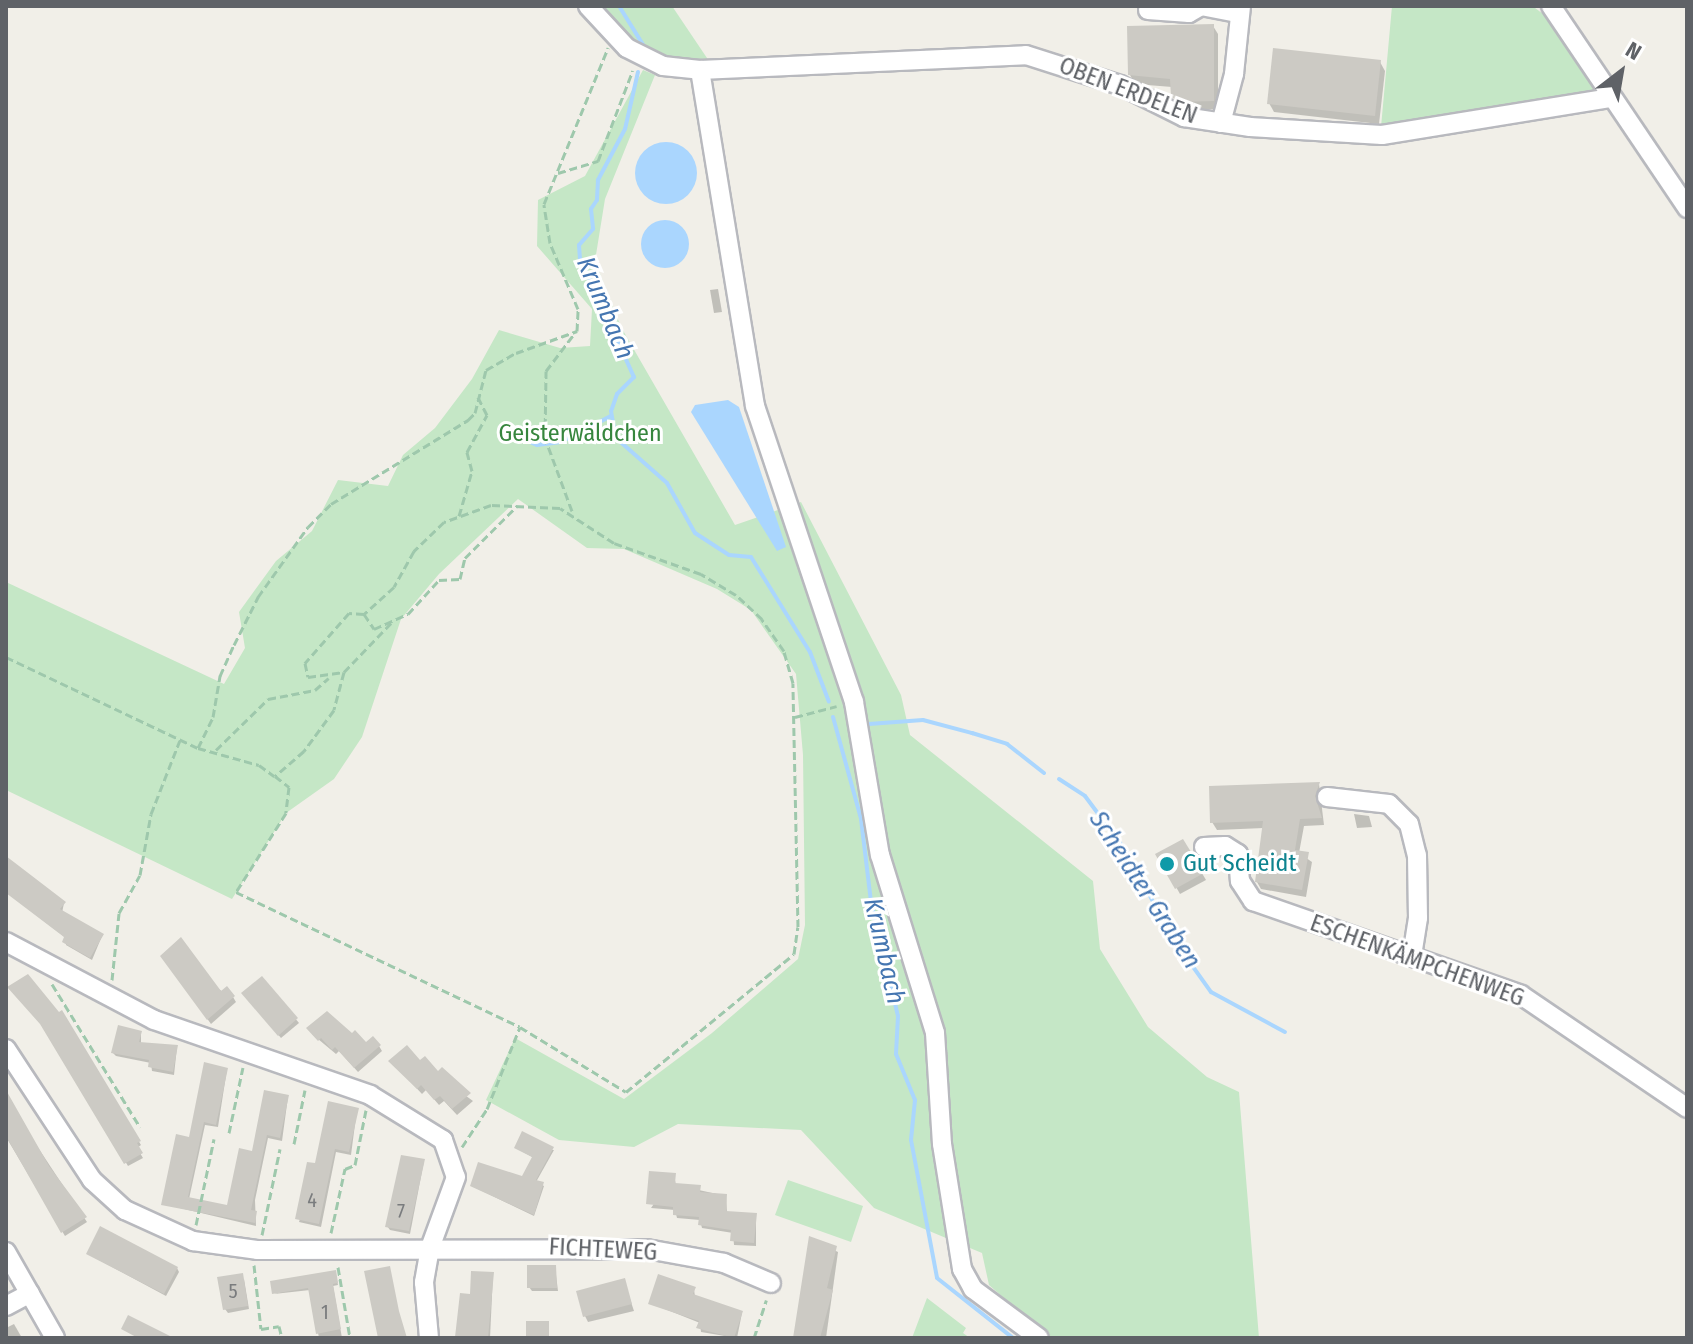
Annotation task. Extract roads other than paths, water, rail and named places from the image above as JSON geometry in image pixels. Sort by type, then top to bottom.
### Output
[{"type":"street","name":"OBEN ERDELEN","points":[[588,6],[643,60],[700,70],[1026,55],[1120,85],[1184,117],[1221,123],[1382,135],[1611,98]]},
{"type":"street","points":[[1148,10],[1189,13],[1201,6],[1239,10],[1234,74],[1221,123]]},
{"type":"street","points":[[1551,6],[1687,208]]},
{"type":"street","points":[[700,70],[755,406],[854,702],[880,855],[938,1049],[942,1144],[962,1269],[973,1289],[1039,1338]]},
{"type":"street","points":[[1327,797],[1389,804],[1409,824],[1417,855],[1418,918],[1412,955]]},
{"type":"street","name":"ESCHENKÄMPCHENWEG","points":[[1204,847],[1225,846],[1238,854],[1240,881],[1253,901],[1521,995],[1687,1108]]},
{"type":"street","points":[[7,946],[109,999],[370,1095],[420,1122],[452,1154],[456,1177],[430,1248],[424,1282],[429,1338]]},
{"type":"street","name":"FICHTEWEG","points":[[6,1049],[92,1180],[125,1210],[193,1241],[255,1250],[647,1249],[724,1263],[769,1290]]},
{"type":"street","points":[[6,1252],[55,1338]]},
{"type":"street","points":[[6,1306],[30,1293]]},
{"type":"water","points":[[660,142],[672,142],[688,151],[695,161],[695,185],[688,195],[672,204],[660,204],[640,190],[635,179],[635,167],[649,147]]},
{"type":"water","points":[[665,220],[682,227],[689,244],[682,261],[665,268],[648,261],[641,244],[648,227]]},
{"type":"water","points":[[728,400],[739,407],[786,547],[777,551],[691,412],[695,405]]},
{"type":"waterway","name":"Krumbach","points":[[619,6],[645,48]]},
{"type":"waterway","name":"Krumbach","points":[[638,72],[625,129],[598,180],[597,200],[591,209],[593,229],[579,245],[580,258],[634,377],[617,394],[611,411],[616,438],[667,483],[695,533],[729,555],[751,557],[810,652],[829,702]]},
{"type":"waterway","points":[[523,439],[537,445],[561,442],[611,416]]},
{"type":"waterway","name":"Krumbach","points":[[833,717],[861,819],[871,902],[898,1016],[896,1054],[915,1100],[911,1140],[937,1278],[1013,1338]]},
{"type":"waterway","name":"Scheidter Graben","points":[[869,724],[923,720],[972,733],[1007,744],[1044,773]]},
{"type":"waterway","name":"Scheidter Graben","points":[[1059,779],[1085,796],[1128,854],[1171,936],[1211,992],[1285,1032]]},
{"type":"place","name":"Gut Scheidt","points":[[1167,864]]},
{"type":"park label","name":"Geisterwäldchen","points":[[580,434]]}]
